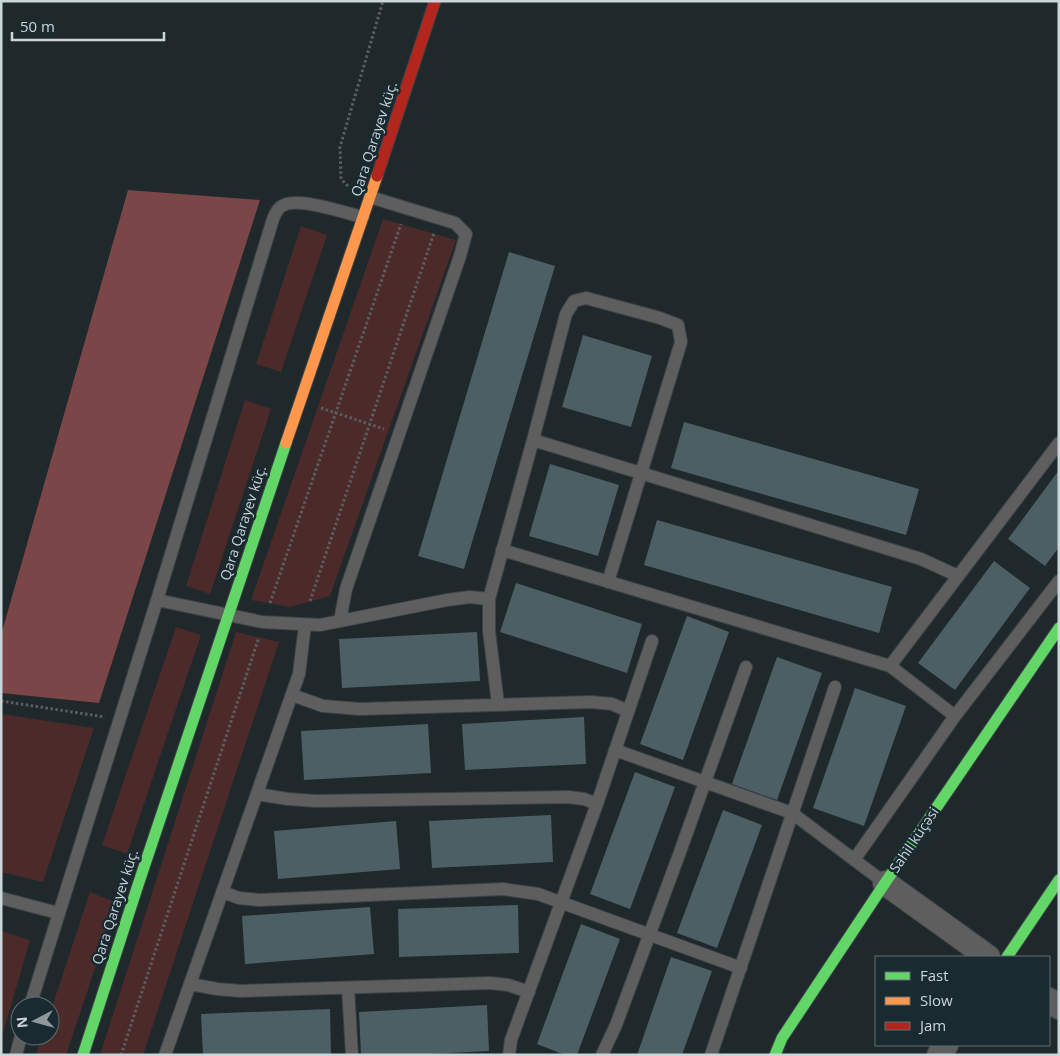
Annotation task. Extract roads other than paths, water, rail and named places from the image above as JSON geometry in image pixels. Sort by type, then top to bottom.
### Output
[{"type":"street","name":"Qara Qarayev küç.","points":[[83,1055],[139,881],[435,1]]},
{"type":"street","name":"Sahil küçəsi","points":[[775,1055],[782,1038],[885,883],[1059,628]]},
{"type":"street","points":[[1008,956],[1059,880]]},
{"type":"street","points":[[885,883],[987,956]]},
{"type":"lane","points":[[340,621],[346,589],[457,266],[466,234],[455,223],[370,197]]},
{"type":"lane","points":[[33,996],[157,600],[273,219],[280,207],[288,203],[300,203],[363,217]]},
{"type":"lane","points":[[498,704],[489,631],[489,599],[566,314],[574,301],[586,298],[660,318],[678,325],[681,342],[608,582]]},
{"type":"lane","points":[[533,440],[921,559],[958,576]]},
{"type":"lane","points":[[890,666],[1059,443]]},
{"type":"lane","points":[[502,550],[890,666],[955,716]]},
{"type":"lane","points":[[854,860],[955,716],[1059,581]]},
{"type":"lane","points":[[157,600],[262,622],[305,625],[340,621],[447,600],[489,599]]},
{"type":"lane","points":[[165,1055],[299,674],[305,625]]},
{"type":"lane","points":[[509,1055],[512,1040],[597,804],[652,641]]},
{"type":"lane","points":[[602,1055],[616,1025],[746,668]]},
{"type":"lane","points":[[711,1055],[835,687]]},
{"type":"lane","points":[[292,695],[323,706],[360,709],[590,702],[612,704],[628,711]]},
{"type":"lane","points":[[615,750],[792,813],[885,883]]},
{"type":"lane","points":[[257,794],[316,801],[568,797],[584,799],[597,804]]},
{"type":"lane","points":[[222,892],[239,898],[260,900],[503,889],[538,894],[740,968]]},
{"type":"lane","points":[[1,898],[58,913]]},
{"type":"lane","points":[[190,984],[241,991],[490,983],[508,985],[529,992]]},
{"type":"lane","points":[[348,988],[352,1055]]}]
